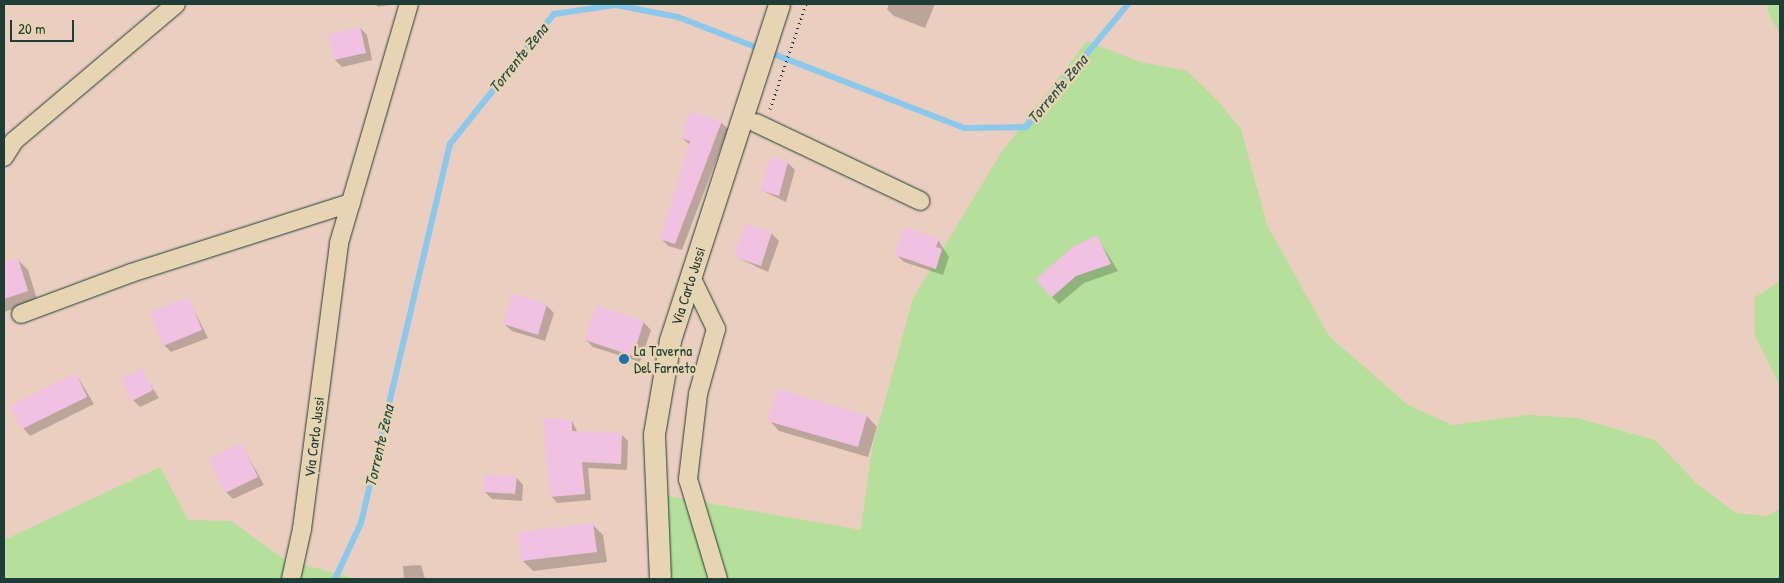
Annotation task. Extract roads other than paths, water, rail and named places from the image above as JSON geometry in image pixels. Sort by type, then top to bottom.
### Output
[{"type":"street","points":[[4,157],[14,141],[176,4]]},
{"type":"street","name":"Via Carlo Jussi","points":[[291,579],[302,529],[339,243],[409,4]]},
{"type":"street","name":"Via Carlo Jussi","points":[[660,579],[654,434],[670,340],[753,92],[780,4]]},
{"type":"street","points":[[756,123],[920,202]]},
{"type":"street","points":[[21,314],[131,272],[352,203]]},
{"type":"street","points":[[691,277],[716,330],[698,394],[688,479],[718,579]]},
{"type":"waterway","name":"Torrente Zena","points":[[335,579],[361,523],[450,144],[554,14],[616,5],[678,17],[964,128],[1026,127],[1128,4]]},
{"type":"place","name":"La Taverna Del Farneto","points":[[624,359]]}]
